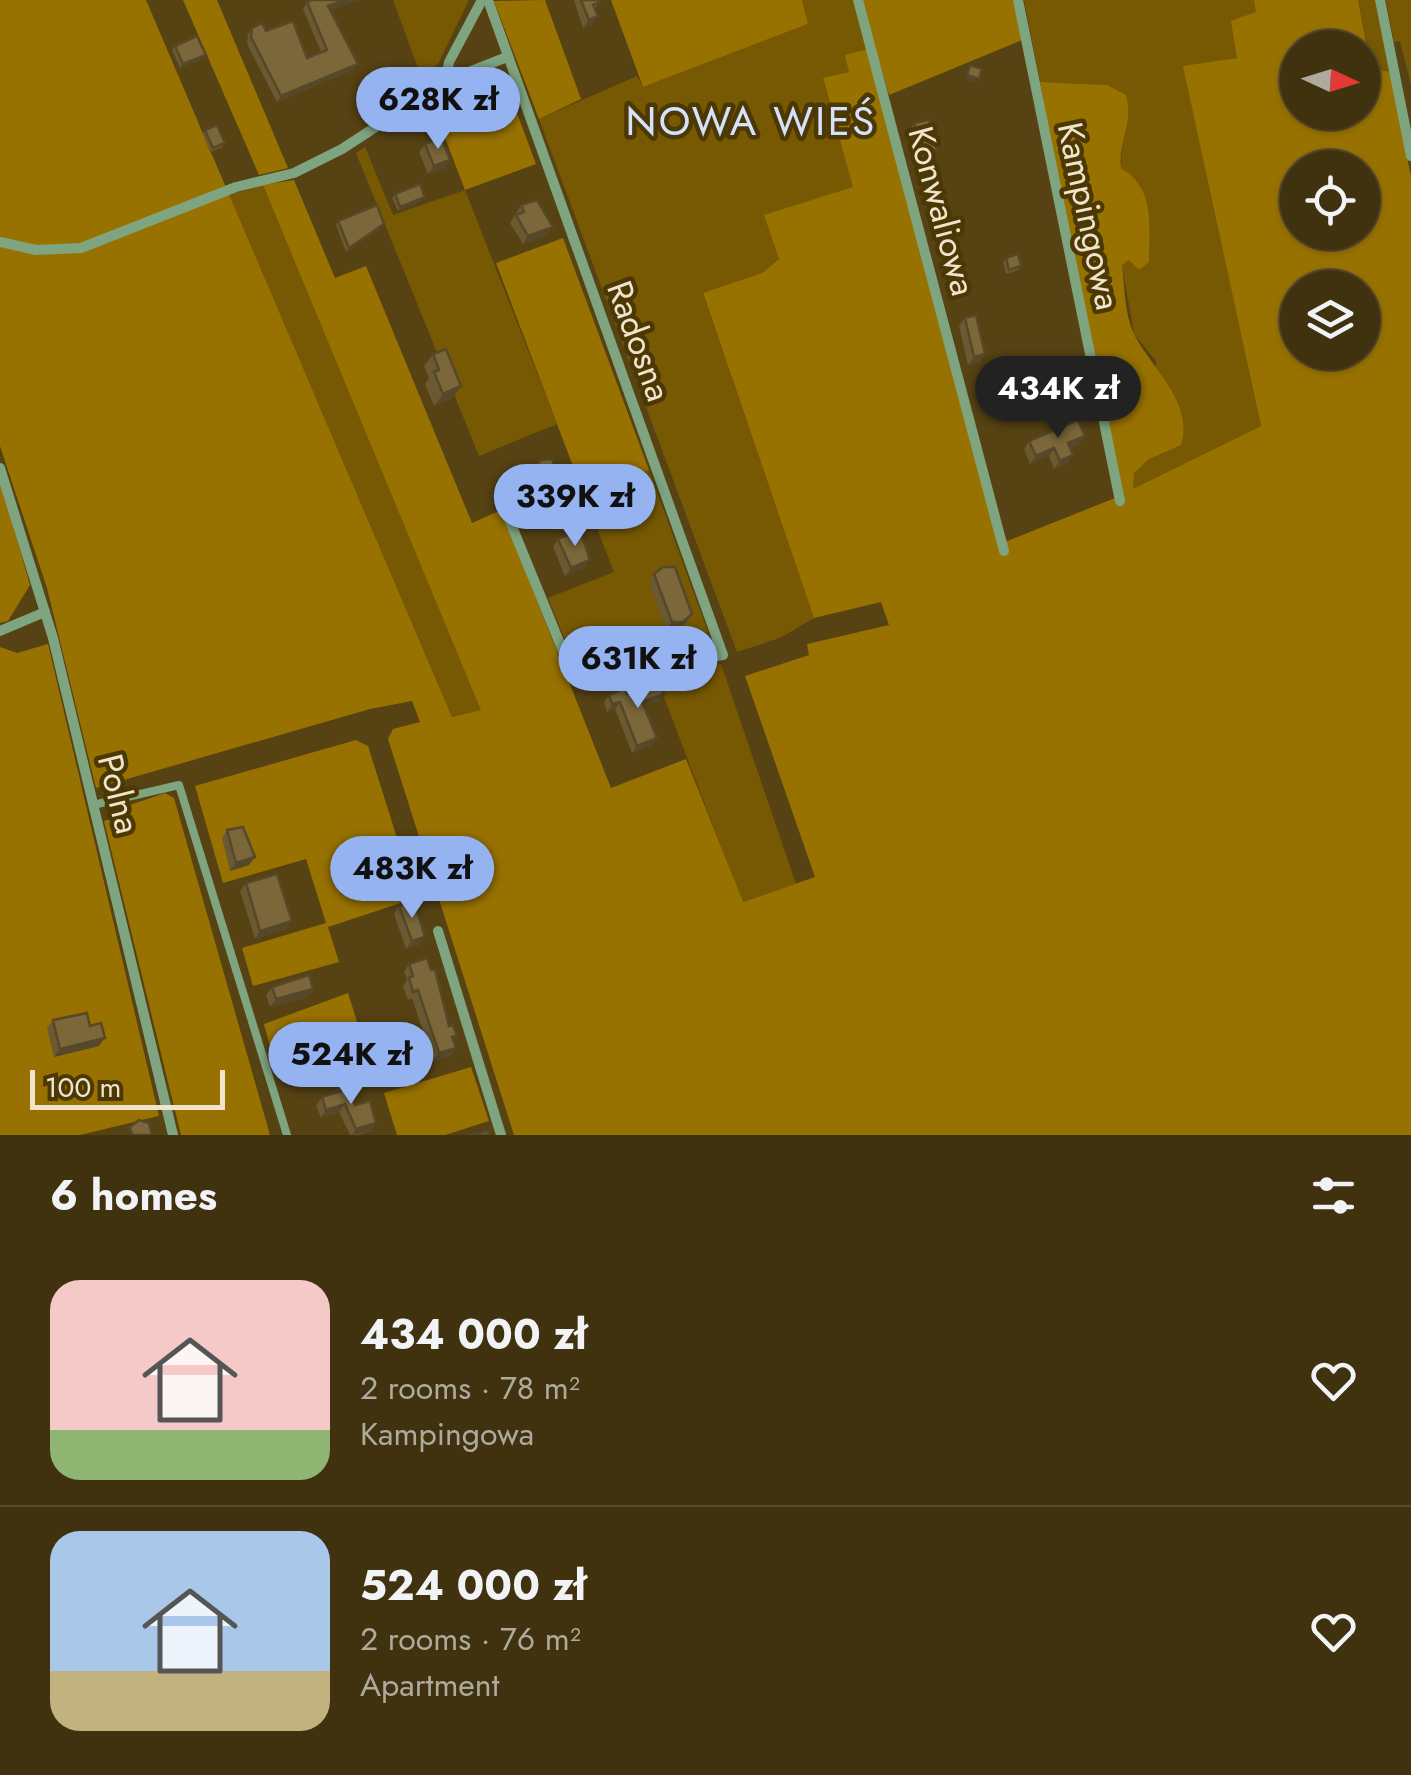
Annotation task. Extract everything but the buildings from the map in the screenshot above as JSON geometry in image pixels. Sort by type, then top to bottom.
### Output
[{"type":"street","name":"Radosna","points":[[485,0],[723,654],[594,674],[574,669],[566,660],[500,498]]},
{"type":"street","points":[[446,81],[449,62],[485,0]]},
{"type":"street","name":"Konwaliowa","points":[[858,0],[1004,551]]},
{"type":"street","name":"Kampingowa","points":[[1018,0],[1120,501]]},
{"type":"street","points":[[1380,0],[1411,156]]},
{"type":"street","points":[[0,242],[36,250],[81,248],[236,187],[294,172],[342,149],[446,81],[507,57]]},
{"type":"street","name":"Polna","points":[[0,468],[45,612],[173,1135]]},
{"type":"street","points":[[0,632],[45,612]]},
{"type":"street","points":[[438,931],[501,1135]]},
{"type":"lane","points":[[93,804],[179,785],[287,1135]]},
{"type":"shaded area","points":[[0,0],[146,0],[452,717],[481,710],[263,185],[294,180],[335,278],[366,266],[472,523],[501,510],[611,788],[686,759],[743,902],[815,877],[745,676],[809,655],[807,644],[889,625],[881,602],[814,618],[703,293],[762,273],[779,259],[764,215],[853,187],[823,78],[849,72],[845,55],[868,49],[1005,542],[1115,498],[1040,82],[1107,85],[1126,95],[1128,115],[1121,168],[1140,186],[1145,197],[1150,235],[1149,262],[1139,270],[1129,260],[1122,265],[1127,309],[1141,347],[1176,400],[1183,429],[1181,445],[1149,459],[1134,473],[1133,489],[1261,426],[1183,66],[1237,58],[1231,21],[1256,12],[1254,0],[1358,0],[1364,30],[1280,30],[1280,130],[1380,130],[1380,70],[1390,72],[1411,177],[1411,1135],[514,1135],[388,739],[393,729],[420,722],[412,701],[370,709],[96,788],[47,588],[0,446]]},
{"type":"shaded area","points":[[183,0],[217,0],[288,168],[259,175]]},
{"type":"shaded area","points":[[393,0],[469,0],[438,64],[421,76]]},
{"type":"shaded area","points":[[545,0],[581,99],[539,119],[494,1]]},
{"type":"shaded area","points":[[611,0],[802,0],[808,24],[643,87]]},
{"type":"shaded area","points":[[802,0],[855,0],[868,49],[849,72],[823,79],[854,187],[765,215],[779,259],[762,273],[703,294],[814,618],[780,638],[737,652],[539,119],[637,76],[643,87],[808,24]]},
{"type":"shaded area","points":[[861,0],[1014,0],[1022,40],[889,95]]},
{"type":"shaded area","points":[[1024,0],[1254,0],[1257,12],[1237,58],[1184,67],[1261,426],[1132,490],[1133,473],[1149,459],[1156,361],[1134,334],[1122,265],[1129,260],[1136,222],[1136,186],[1121,168],[1122,138],[1107,85],[1040,82]]},
{"type":"shaded area","points":[[1358,0],[1375,0],[1390,72],[1380,70],[1380,30],[1364,30]]},
{"type":"shaded area","points":[[1386,0],[1411,0],[1411,85],[1400,41],[1394,42]]},
{"type":"shaded area","points":[[502,73],[536,164],[465,190],[432,104],[468,83]]},
{"type":"shaded area","points":[[365,147],[393,215],[465,190],[557,424],[479,456],[356,153]]},
{"type":"shaded area","points":[[263,185],[482,710],[452,717],[229,195]]},
{"type":"shaded area","points":[[563,238],[649,470],[584,495],[496,263]]},
{"type":"shaded area","points":[[649,470],[708,632],[702,643],[584,664],[573,659],[548,598],[614,572],[584,495]]},
{"type":"shaded area","points":[[0,479],[30,585],[8,621],[0,623]]},
{"type":"shaded area","points":[[48,644],[159,1116],[80,1135],[0,1135],[0,647],[17,653]]},
{"type":"shaded area","points":[[721,664],[796,884],[742,902],[656,676]]},
{"type":"shaded area","points":[[356,740],[368,746],[416,898],[328,927],[339,962],[253,986],[242,948],[326,923],[306,859],[223,883],[195,786]]},
{"type":"shaded area","points":[[165,793],[174,798],[270,1135],[181,1135],[104,821],[118,817],[124,807]]},
{"type":"shaded area","points":[[348,993],[360,1031],[274,1062],[264,1024]]},
{"type":"shaded area","points":[[471,1067],[489,1121],[445,1135],[397,1135],[384,1093]]},
{"type":"district","name":"NOWA WIEŚ","points":[[751,121]]}]
